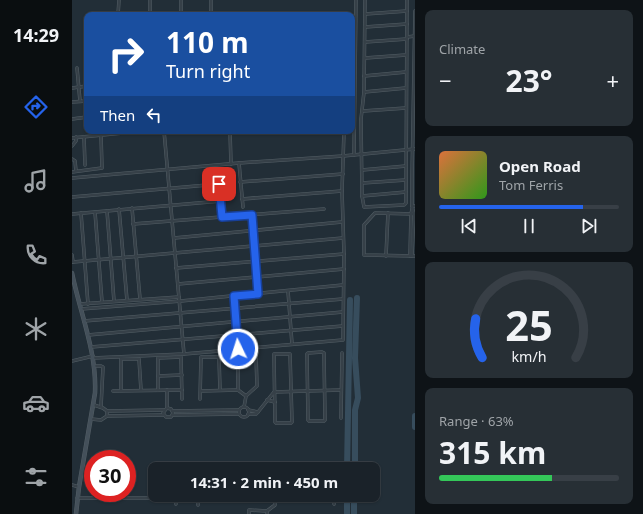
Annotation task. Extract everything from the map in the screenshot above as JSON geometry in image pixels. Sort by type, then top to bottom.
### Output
[{"type":"street","points":[[118,12],[119,0]]},
{"type":"street","points":[[150,0],[150,12]]},
{"type":"street","points":[[181,0],[181,12]]},
{"type":"street","points":[[210,12],[211,0]]},
{"type":"street","points":[[355,78],[356,0]]},
{"type":"street","points":[[366,0],[364,92],[361,119],[362,196],[364,207],[404,205],[406,203],[407,0]]},
{"type":"street","points":[[365,14],[407,11]]},
{"type":"street","points":[[412,214],[375,213],[364,226],[364,255],[412,256],[412,214],[414,192],[413,149],[415,11]]},
{"type":"street","points":[[365,27],[407,24]]},
{"type":"street","points":[[365,42],[415,37]]},
{"type":"street","points":[[365,58],[406,55]]},
{"type":"street","points":[[77,68],[80,101]]},
{"type":"street","points":[[364,76],[406,72]]},
{"type":"street","points":[[72,88],[84,86]]},
{"type":"street","points":[[364,92],[406,88]]},
{"type":"street","points":[[72,102],[84,100]]},
{"type":"street","points":[[363,111],[406,108]]},
{"type":"street","points":[[72,119],[84,117]]},
{"type":"street","points":[[72,138],[112,134]]},
{"type":"street","points":[[164,134],[184,354]]},
{"type":"street","points":[[230,134],[231,164]]},
{"type":"street","points":[[72,361],[93,357],[184,354],[343,340],[344,254],[342,191],[344,134]]},
{"type":"street","points":[[354,134],[354,155]]},
{"type":"street","points":[[72,172],[102,169],[101,135]]},
{"type":"street","points":[[72,146],[76,140],[76,137]]},
{"type":"street","points":[[84,137],[85,165]]},
{"type":"street","points":[[72,178],[413,149]]},
{"type":"street","points":[[72,159],[75,160],[76,171]]},
{"type":"street","points":[[239,163],[243,207]]},
{"type":"street","points":[[362,170],[406,166]]},
{"type":"street","points":[[93,170],[94,176]]},
{"type":"street","points":[[240,182],[343,174]]},
{"type":"street","points":[[362,183],[406,180]]},
{"type":"street","points":[[72,197],[219,184],[222,217]]},
{"type":"street","points":[[242,199],[342,191]]},
{"type":"street","points":[[362,196],[406,192]]},
{"type":"street","points":[[72,214],[221,201]]},
{"type":"street","points":[[132,208],[140,299]]},
{"type":"street","points":[[133,224],[324,209]]},
{"type":"street","points":[[119,210],[127,300]]},
{"type":"street","points":[[107,211],[112,259],[114,301]]},
{"type":"street","points":[[95,212],[102,302]]},
{"type":"street","points":[[80,213],[88,304]]},
{"type":"street","points":[[386,256],[388,213]]},
{"type":"street","points":[[252,215],[258,294]]},
{"type":"street","points":[[174,238],[342,222]]},
{"type":"street","points":[[72,255],[72,262],[343,238]]},
{"type":"street","points":[[176,268],[344,254]]},
{"type":"street","points":[[178,284],[344,270]]},
{"type":"street","points":[[72,273],[91,347],[96,379],[94,405],[77,498],[76,514]]},
{"type":"street","points":[[81,309],[344,285]]},
{"type":"street","points":[[288,291],[292,344]]},
{"type":"street","points":[[234,296],[238,349]]},
{"type":"street","points":[[80,304],[179,297]]},
{"type":"street","points":[[84,322],[343,300]]},
{"type":"street","points":[[88,335],[343,312]]},
{"type":"street","points":[[91,347],[343,326]]},
{"type":"street","points":[[322,352],[324,354],[324,421],[308,421],[307,391],[307,354],[322,352]]},
{"type":"street","points":[[341,418],[342,353]]},
{"type":"street","points":[[290,354],[291,392],[291,423],[276,423],[274,355],[290,354]]},
{"type":"street","points":[[238,390],[238,356],[256,355],[257,386],[246,396],[244,407]]},
{"type":"street","points":[[158,390],[158,358],[180,357],[182,358],[182,399]]},
{"type":"street","points":[[200,399],[200,358],[219,358],[220,390]]},
{"type":"street","points":[[121,390],[121,359],[139,359],[141,390]]},
{"type":"street","points":[[95,366],[102,367],[101,407]]},
{"type":"street","points":[[158,376],[182,375]]},
{"type":"street","points":[[167,390],[167,408]]},
{"type":"street","points":[[114,391],[182,390]]},
{"type":"street","points":[[200,391],[238,390],[246,396]]},
{"type":"street","points":[[91,419],[101,420],[107,416],[164,415],[168,418],[173,415],[239,414],[243,417],[247,416],[248,414],[256,414],[274,392],[341,390]]},
{"type":"street","points":[[267,400],[275,402]]},
{"type":"street","points":[[94,405],[107,411],[164,410],[167,408]]},
{"type":"street","points":[[167,408],[170,408],[173,411],[239,410],[240,408],[244,407]]},
{"type":"street","points":[[244,407],[248,410],[258,412]]},
{"type":"street","points":[[164,410],[164,415]]},
{"type":"street","points":[[107,411],[107,416]]},
{"type":"street","points":[[115,411],[115,416]]},
{"type":"street","points":[[72,485],[79,487]]},
{"type":"street","points":[[77,498],[148,497]]},
{"type":"street","points":[[249,514],[249,510],[267,512],[275,505],[275,502]]},
{"type":"waterway","points":[[355,462],[355,410],[358,398],[355,358],[357,298]]},
{"type":"waterway","points":[[347,462],[350,300]]},
{"type":"waterway","points":[[415,416],[415,427]]},
{"type":"waterway","points":[[347,502],[347,514]]},
{"type":"waterway","points":[[354,502],[354,514]]},
{"type":"route","points":[[219,184],[222,217],[252,215],[258,294],[234,296],[238,349]]}]
